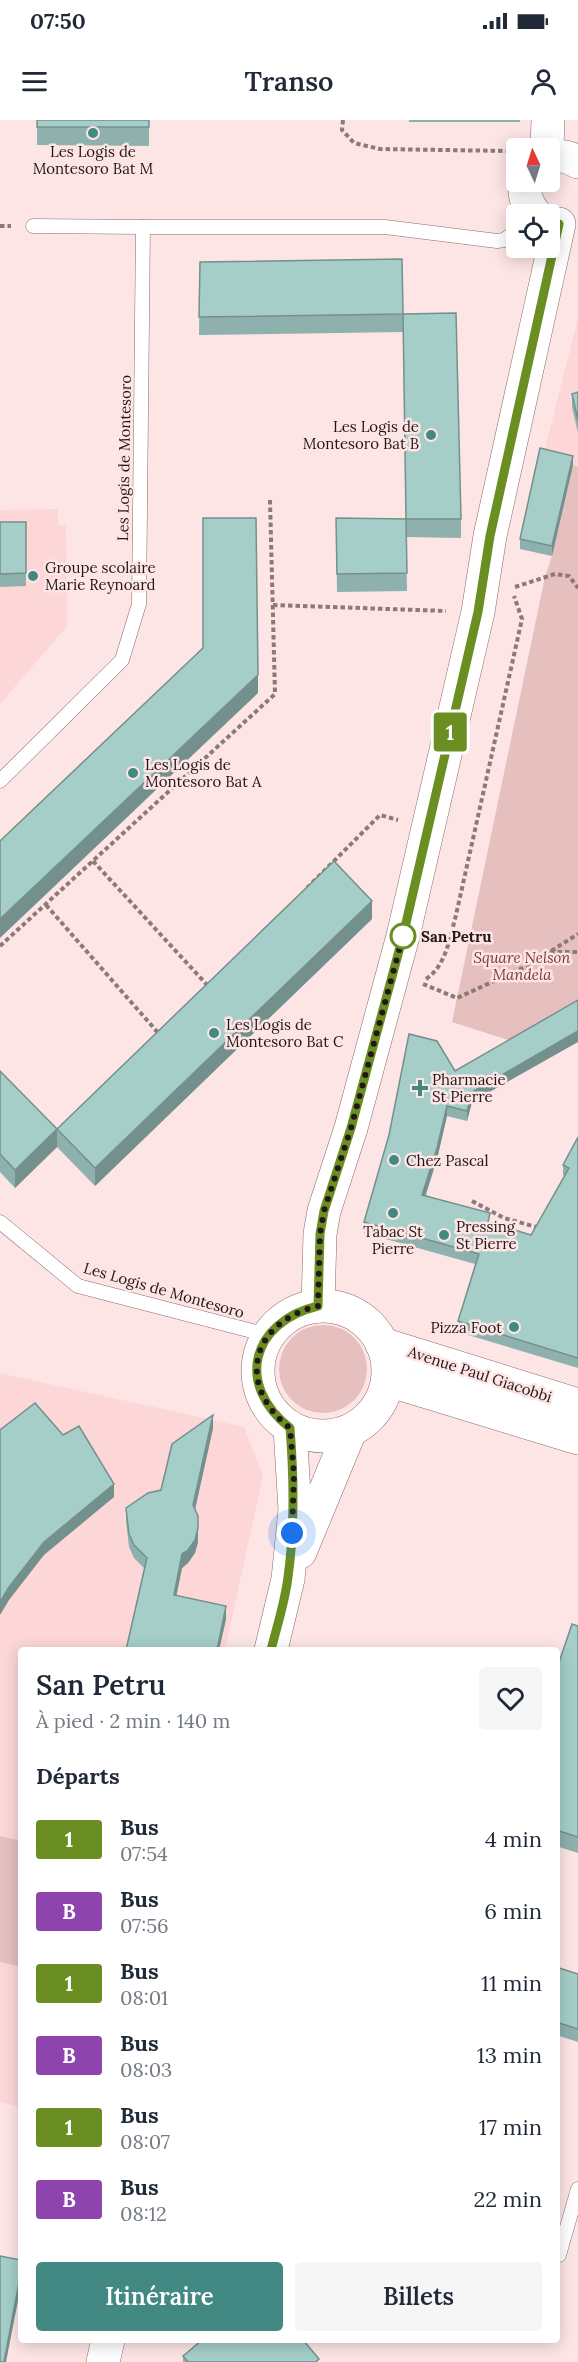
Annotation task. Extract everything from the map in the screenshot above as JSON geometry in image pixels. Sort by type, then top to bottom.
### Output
[{"type":"main road","points":[[547,138],[548,120]]},
{"type":"main road","points":[[560,156],[578,162]]},
{"type":"main road","points":[[318,1306],[320,1234],[324,1211],[351,1128],[403,936],[478,612],[490,536],[547,258]]},
{"type":"main road","points":[[318,1306],[338,1308],[356,1315],[371,1328],[382,1344],[388,1361],[388,1380],[381,1401],[368,1419],[350,1431],[320,1437],[290,1428],[274,1415],[262,1397],[257,1376],[259,1354],[268,1335],[290,1315],[318,1306]]},
{"type":"main road","name":"Avenue Paul Giacobbi","points":[[382,1344],[578,1405]]},
{"type":"main road","points":[[388,1380],[578,1438]]},
{"type":"main road","points":[[272,1647],[288,1579],[294,1510],[290,1428]]},
{"type":"main road","points":[[288,1579],[350,1431]]},
{"type":"main road","points":[[103,2362],[107,2343]]},
{"type":"lane","points":[[33,226],[385,227],[497,241],[506,238]]},
{"type":"lane","name":"Les Logis de Montesoro","points":[[0,781],[122,660],[139,604],[143,227]]},
{"type":"lane","name":"Les Logis de Montesoro","points":[[0,1222],[78,1286],[268,1335]]},
{"type":"lane","points":[[560,2252],[578,2189]]},
{"type":"path","points":[[343,120],[342,130],[354,143],[380,149],[506,151]]},
{"type":"path","points":[[0,946],[275,694],[270,500]]},
{"type":"path","points":[[578,588],[570,576],[555,574],[511,588],[522,619],[456,915],[445,953],[435,973],[419,983],[457,998],[529,965],[578,934]]},
{"type":"path","points":[[273,605],[478,612]]},
{"type":"path","points":[[306,889],[380,815],[428,829]]},
{"type":"path","points":[[93,861],[207,986],[215,978]]},
{"type":"path","points":[[46,905],[160,1035]]},
{"type":"path","points":[[549,952],[578,952]]},
{"type":"path","points":[[472,1201],[504,1218],[546,1230]]},
{"type":"shaded area","points":[[578,318],[578,467],[545,449]]},
{"type":"shaded area","name":"Groupe scolaire Marie Reynoard","points":[[58,509],[58,525],[66,526],[67,626],[0,704],[0,510]]},
{"type":"shaded area","points":[[0,1373],[244,1427],[263,1476],[226,1647],[18,1647],[18,2106],[0,2102]]},
{"type":"green space","name":"Square Nelson Mandela","points":[[573,465],[578,467],[578,1001],[508,1040],[452,1022],[545,577]]},
{"type":"green space","points":[[323,1325],[340,1329],[354,1338],[363,1352],[367,1369],[363,1386],[354,1400],[340,1409],[323,1413],[306,1409],[292,1400],[283,1386],[279,1369],[283,1352],[292,1338],[306,1329]]},
{"type":"green space","points":[[0,1836],[18,1840],[18,1966],[0,1962]]},
{"type":"building","points":[[37,120],[149,120],[149,127],[37,127]]},
{"type":"building","points":[[402,259],[403,314],[199,317],[200,262]]},
{"type":"building","name":"Les Logis de Montesoro Bat B","points":[[456,313],[461,519],[406,519],[403,314]]},
{"type":"building","points":[[578,392],[578,420],[572,394]]},
{"type":"building","points":[[540,448],[573,456],[552,546],[520,539]]},
{"type":"building","name":"Les Logis de Montesoro Bat A","points":[[203,518],[256,518],[258,675],[0,919],[0,841],[203,648]]},
{"type":"building","points":[[336,518],[406,519],[407,573],[337,574]]},
{"type":"building","points":[[0,522],[26,522],[26,573],[0,574]]},
{"type":"building","name":"Les Logis de Montesoro Bat C","points":[[334,861],[372,901],[95,1168],[57,1129]]},
{"type":"building","points":[[578,1000],[578,1031],[472,1092],[467,1111],[447,1106],[422,1195],[490,1213],[488,1222],[531,1235],[569,1168],[563,1165],[578,1137],[578,1358],[458,1321],[479,1254],[364,1222],[389,1135],[409,1034],[437,1041],[455,1071]]},
{"type":"building","points":[[0,1071],[57,1129],[15,1170],[0,1154]]},
{"type":"building","points":[[35,1403],[63,1435],[79,1426],[114,1484],[44,1542],[0,1602],[0,1430]]},
{"type":"building","points":[[213,1415],[193,1505],[198,1516],[198,1528],[195,1540],[182,1554],[174,1595],[226,1606],[218,1647],[127,1647],[147,1558],[134,1545],[129,1534],[126,1508],[148,1493],[161,1490],[172,1444]]},
{"type":"building","points":[[572,1624],[578,1626],[578,1837],[560,1831],[560,1659]]},
{"type":"building","points":[[560,1968],[578,1974],[578,2029],[560,2023]]},
{"type":"building","points":[[0,2256],[18,2259],[18,2288],[4,2362],[0,2362]]},
{"type":"building","points":[[198,2343],[306,2343],[319,2359],[316,2362],[188,2362],[183,2356]]},
{"type":"bus line","name":"1","points":[[272,1647],[288,1579],[294,1510],[294,1474],[290,1428],[274,1415],[262,1397],[257,1376],[259,1354],[268,1335],[282,1320],[299,1311],[318,1306],[320,1234],[324,1211],[351,1128],[403,936],[478,612],[490,536],[552,258]]},
{"type":"place","name":"Les Logis de Montesoro Bat M","points":[[93,133]]},
{"type":"place","name":"Les Logis de Montesoro Bat B","points":[[431,435]]},
{"type":"place","name":"Groupe scolaire Marie Reynoard","points":[[33,576]]},
{"type":"place","name":"Les Logis de Montesoro Bat A","points":[[133,773]]},
{"type":"place","name":"San Petru","points":[[403,936]]},
{"type":"place","name":"Les Logis de Montesoro Bat C","points":[[214,1033]]},
{"type":"place","name":"Pharmacie St Pierre","points":[[420,1088]]},
{"type":"place","name":"Chez Pascal","points":[[394,1160]]},
{"type":"place","name":"Tabac St Pierre","points":[[393,1213]]},
{"type":"place","name":"Pressing St Pierre","points":[[444,1235]]},
{"type":"place","name":"Pizza Foot","points":[[514,1327]]},
{"type":"route","points":[[292,1533],[294,1474],[290,1428],[274,1415],[262,1397],[257,1376],[259,1354],[268,1335],[282,1320],[299,1311],[318,1306],[320,1234],[324,1211],[351,1128],[403,936]]}]
